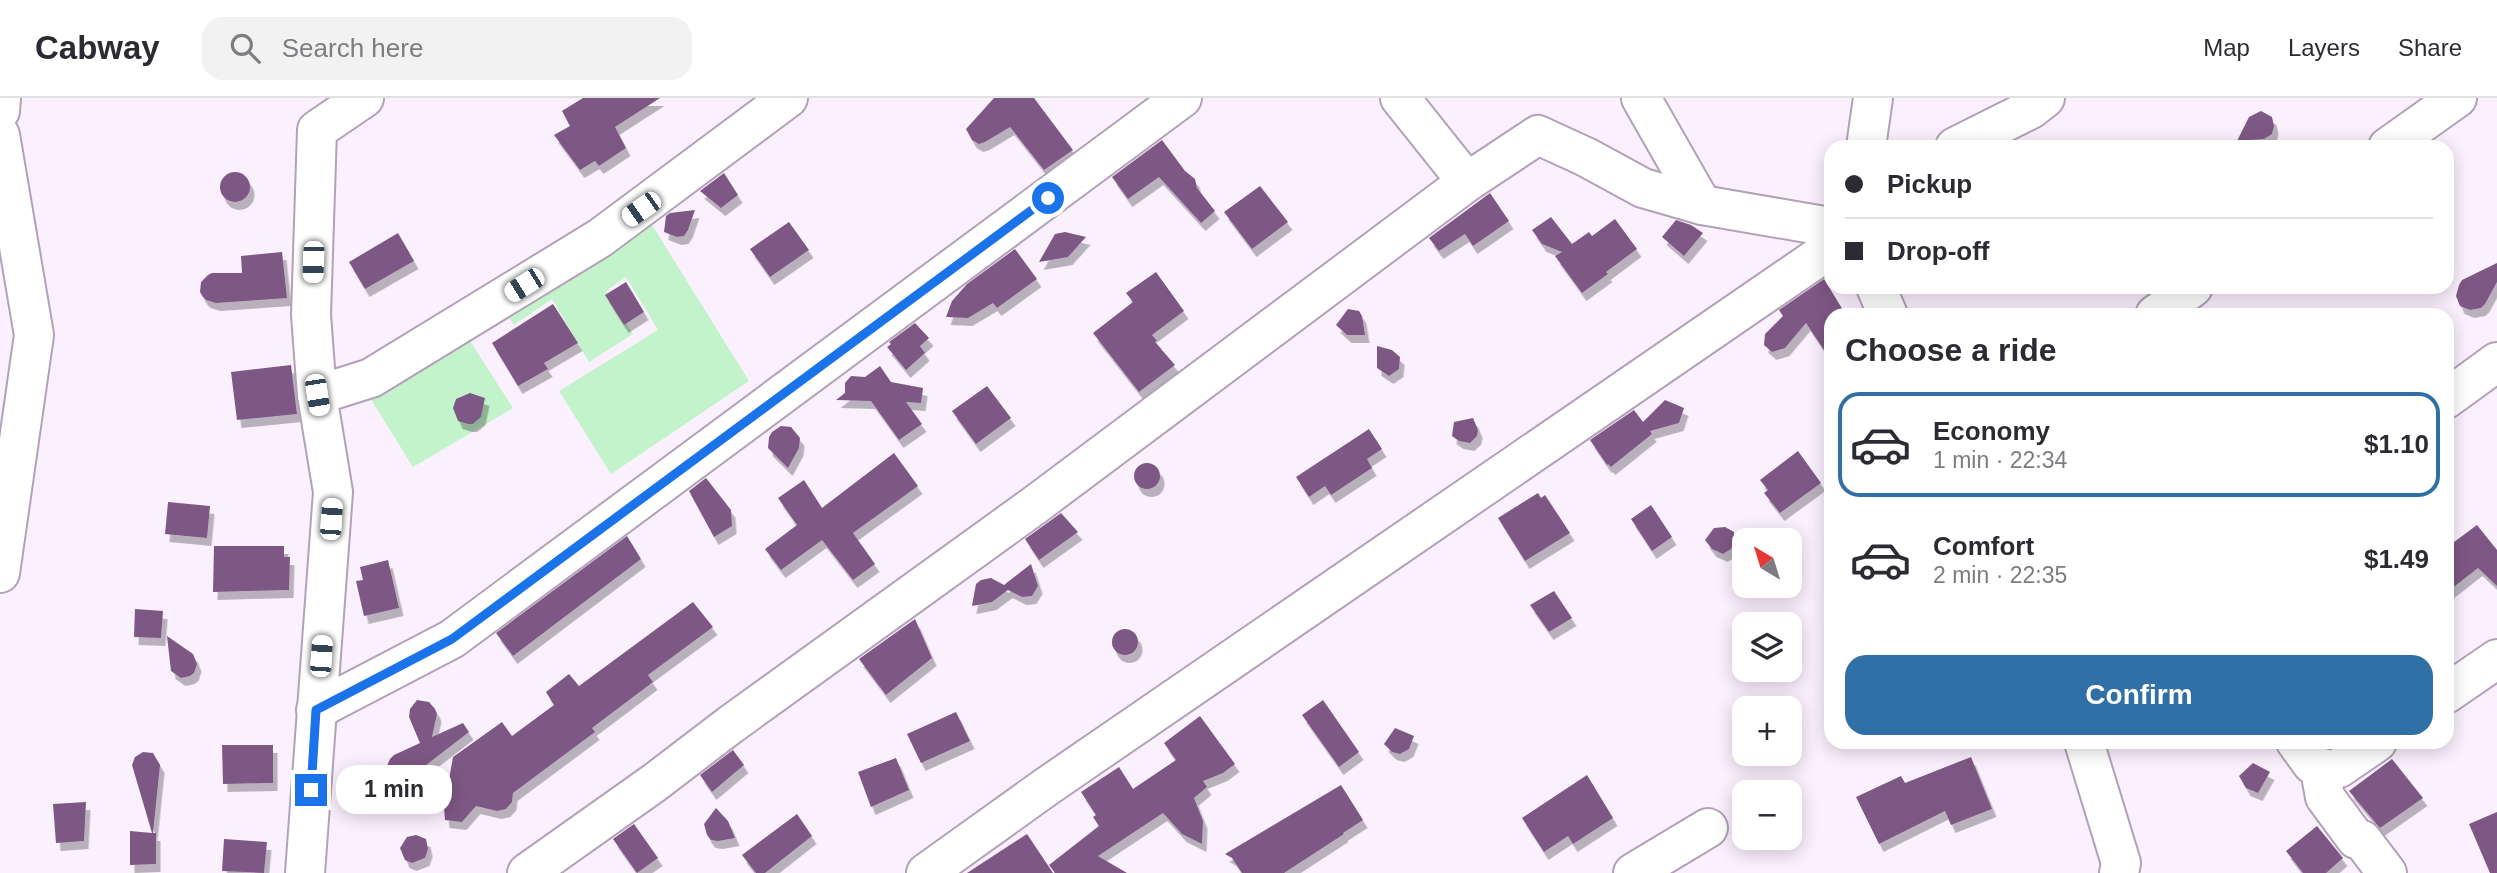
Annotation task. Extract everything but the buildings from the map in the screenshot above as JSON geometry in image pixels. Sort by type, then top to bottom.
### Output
[{"type":"street","points":[[0,111],[1,98]]},
{"type":"street","points":[[305,873],[333,492],[317,395],[312,315],[317,130],[365,98]]},
{"type":"street","points":[[317,395],[371,379],[600,238],[788,98]]},
{"type":"street","points":[[316,710],[452,639],[1182,98]]},
{"type":"street","points":[[1401,98],[1467,182]]},
{"type":"street","points":[[1642,98],[1702,205]]},
{"type":"street","points":[[1867,140],[1873,98]]},
{"type":"street","points":[[1969,140],[2031,109],[2045,98]]},
{"type":"street","points":[[2398,140],[2458,98]]},
{"type":"street","points":[[0,135],[34,335],[0,573]]},
{"type":"street","points":[[527,873],[1046,497],[1467,182],[1538,135],[1643,188],[1702,205],[1824,227]]},
{"type":"street","points":[[926,873],[1046,787],[1824,253]]},
{"type":"street","points":[[2164,308],[2184,294]]},
{"type":"street","points":[[2454,393],[2497,362]]},
{"type":"street","points":[[2454,689],[2497,659]]},
{"type":"street","points":[[2086,749],[2117,870]]},
{"type":"street","points":[[2301,749],[2312,764],[2328,770]]},
{"type":"street","points":[[2366,749],[2339,768],[2328,770],[2321,775],[2325,797],[2356,839],[2362,840],[2387,873]]},
{"type":"street","points":[[1633,873],[1708,828]]},
{"type":"green space","points":[[649,220],[749,381],[611,474],[559,391],[658,330],[626,277],[606,291],[633,334],[589,362],[552,299],[514,325],[506,315],[468,338],[513,408],[413,467],[367,393]]},
{"type":"route","points":[[311,790],[316,710],[452,639],[1048,198]]}]
